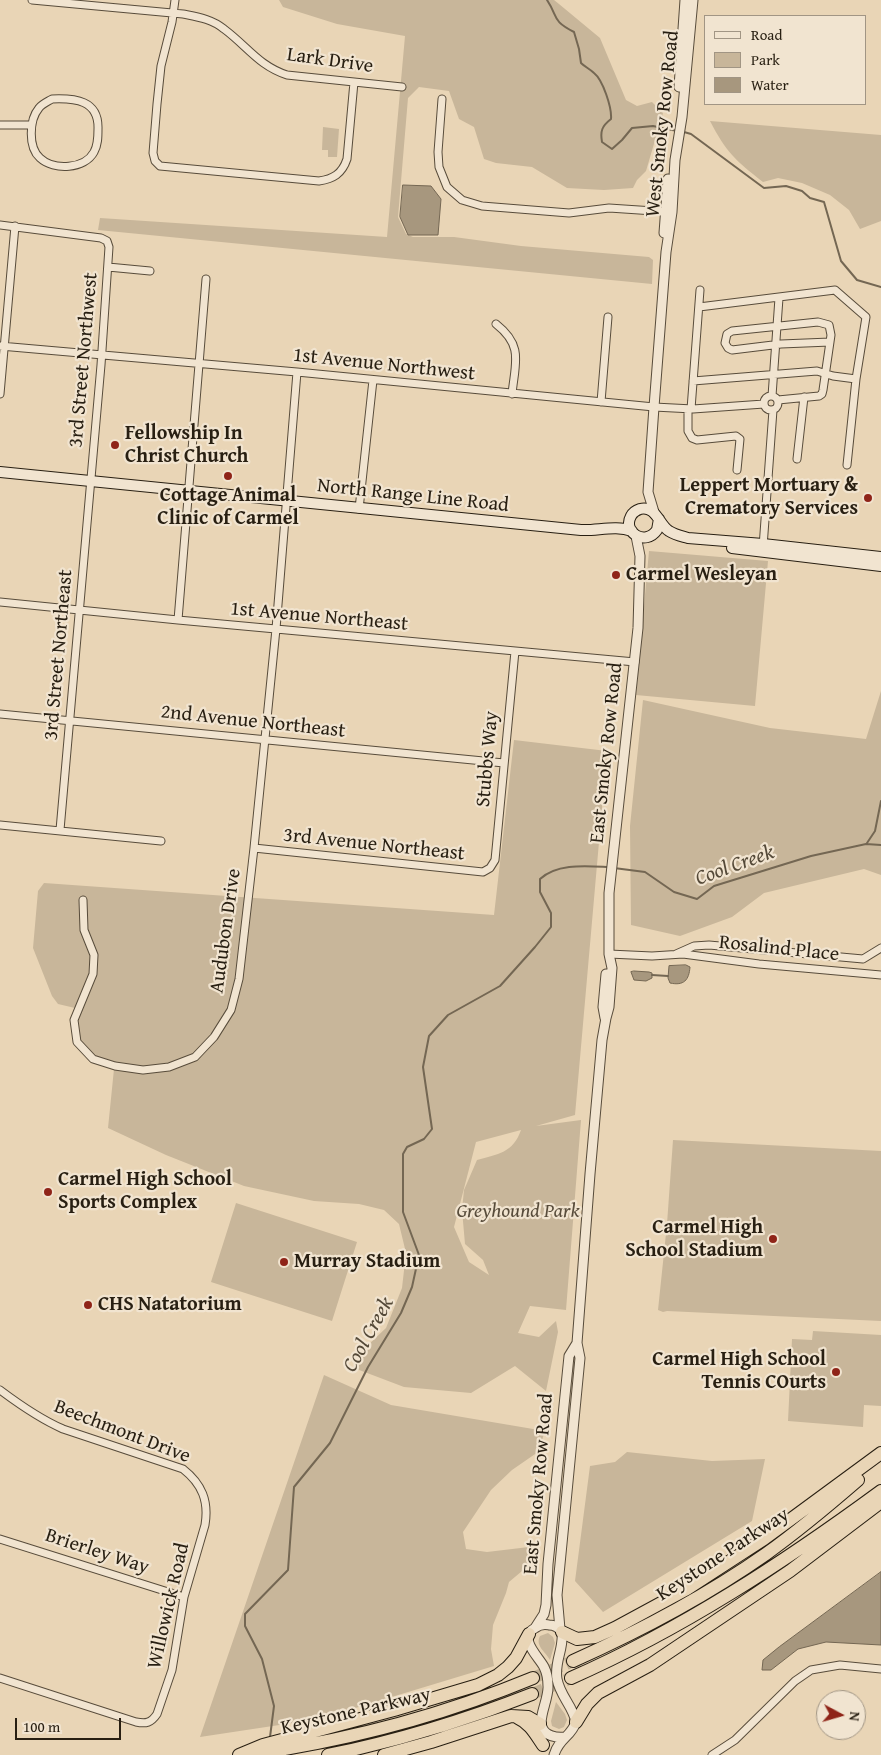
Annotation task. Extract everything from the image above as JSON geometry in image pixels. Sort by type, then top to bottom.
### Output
[{"type":"highway","points":[[561,1631],[577,1639],[595,1637],[687,1589],[760,1543],[881,1453]]},
{"type":"highway","name":"Keystone Parkway","points":[[573,1661],[656,1621],[747,1566],[797,1530],[881,1461]]},
{"type":"highway","name":"Keystone Parkway","points":[[570,1678],[616,1657],[707,1609],[794,1554],[881,1492]]},
{"type":"highway","points":[[576,1722],[587,1704],[598,1693],[650,1665],[790,1571],[881,1502]]},
{"type":"highway","points":[[238,1755],[263,1744],[394,1710],[483,1683],[508,1668],[532,1631]]},
{"type":"highway","name":"Keystone Parkway","points":[[243,1755],[360,1733],[417,1718],[481,1698],[533,1678]]},
{"type":"highway","name":"Keystone Parkway","points":[[328,1755],[429,1729],[532,1694]]},
{"type":"highway","points":[[511,1716],[526,1723],[543,1750]]},
{"type":"highway","points":[[384,1755],[438,1740],[511,1716],[528,1717],[542,1727]]},
{"type":"main road","name":"North Range Line Road","points":[[0,472],[581,530],[613,528],[634,534]]},
{"type":"main road","points":[[881,557],[763,548],[687,544],[660,535],[640,537],[634,534],[629,524],[634,513],[648,509],[669,531],[681,536],[763,548],[881,566]]},
{"type":"main road","name":"North Range Line Road","points":[[613,528],[634,513]]},
{"type":"main road","points":[[651,536],[657,530],[656,516]]},
{"type":"street","name":"Lark Drive","points":[[32,0],[89,2],[202,18],[224,28],[258,60],[287,75],[402,87]]},
{"type":"street","points":[[174,0],[173,13],[161,66],[154,153],[155,161],[160,166],[319,181],[332,178],[342,170],[347,159],[354,82]]},
{"type":"street","name":"West Smoky Row Road","points":[[680,116],[681,47],[685,0]]},
{"type":"street","name":"West Smoky Row Road","points":[[656,516],[648,492],[654,407],[674,147],[680,116],[693,0]]},
{"type":"street","points":[[52,99],[82,102],[95,111],[98,125],[95,151],[82,164],[73,166],[55,164],[40,158],[36,153],[32,139],[32,125],[38,108],[52,99]]},
{"type":"street","points":[[442,99],[438,160],[442,178],[450,190],[462,200],[482,206],[569,213],[610,208],[668,212]]},
{"type":"street","points":[[0,125],[32,125]]},
{"type":"street","points":[[0,225],[15,226],[2,346],[0,394]]},
{"type":"street","name":"3rd Street Northwest","points":[[15,226],[101,238],[106,241],[109,247],[91,482]]},
{"type":"street","points":[[108,267],[150,271]]},
{"type":"street","points":[[178,620],[206,279]]},
{"type":"street","points":[[700,290],[688,431],[692,438],[698,440],[736,436],[740,438],[738,470]]},
{"type":"street","points":[[699,307],[835,290],[866,317],[856,379],[847,465]]},
{"type":"street","points":[[763,548],[773,410],[777,408],[774,374],[779,298]]},
{"type":"street","points":[[601,402],[608,317]]},
{"type":"street","points":[[773,410],[768,409],[764,404],[766,398],[819,396],[822,394],[830,342],[831,331],[829,325],[818,322],[732,331],[727,334],[724,340],[726,346],[732,350],[830,342]]},
{"type":"street","points":[[496,324],[506,332],[515,346],[516,358],[512,394]]},
{"type":"street","name":"1st Avenue Northwest","points":[[2,346],[297,372],[654,407],[690,409],[764,404]]},
{"type":"street","points":[[693,381],[817,371],[826,372],[833,376],[856,379]]},
{"type":"street","name":"Audubon Drive","points":[[83,900],[84,930],[94,955],[93,974],[74,1020],[78,1042],[93,1059],[115,1066],[143,1070],[169,1068],[195,1056],[214,1037],[231,1010],[239,979],[276,629],[297,372]]},
{"type":"street","points":[[359,509],[372,380]]},
{"type":"street","points":[[797,459],[804,397]]},
{"type":"street","name":"3rd Street Northeast","points":[[60,830],[91,482]]},
{"type":"street","name":"West Smoky Row Road","points":[[634,513],[648,492]]},
{"type":"street","name":"East Smoky Row Road","points":[[576,1722],[573,1712],[562,1695],[556,1677],[557,1663],[563,1644],[557,1594],[580,1358],[577,1343],[590,1174],[606,1018],[610,1004],[612,968],[609,954],[609,893],[635,662],[640,556],[634,534]]},
{"type":"street","name":"East Smoky Row Road","points":[[640,556],[651,536]]},
{"type":"street","name":"1st Avenue Northeast","points":[[0,602],[635,662]]},
{"type":"street","name":"Stubbs Way","points":[[490,868],[495,860],[515,651]]},
{"type":"street","name":"2nd Avenue Northeast","points":[[0,714],[504,763]]},
{"type":"street","points":[[0,825],[161,841]]},
{"type":"street","name":"3rd Avenue Northeast","points":[[254,848],[482,872],[490,868]]},
{"type":"street","name":"Rosalind Place","points":[[674,955],[694,946],[709,945],[863,959],[881,948]]},
{"type":"street","name":"Rosalind Place","points":[[609,954],[629,956],[683,954],[759,964],[881,976]]},
{"type":"street","name":"East Smoky Row Road","points":[[532,1631],[544,1614],[546,1605],[548,1564],[569,1356],[577,1343]]},
{"type":"street","name":"Beechmont Drive","points":[[0,1390],[22,1407],[63,1429],[183,1469],[192,1476],[204,1493],[206,1505],[205,1522]]},
{"type":"street","name":"Willowick Road","points":[[0,1678],[144,1723],[153,1719],[164,1696],[177,1648],[184,1597],[205,1522]]},
{"type":"street","name":"Brierley Way","points":[[0,1539],[184,1597]]},
{"type":"street","points":[[543,1750],[542,1727],[548,1696],[548,1681],[542,1665],[531,1649],[528,1639],[532,1631],[547,1624],[561,1631]]},
{"type":"street","points":[[712,1755],[735,1740],[795,1681],[811,1670],[840,1665],[881,1669]]},
{"type":"street","points":[[557,1753],[565,1737],[572,1731],[576,1722]]},
{"type":"street","points":[[542,1727],[554,1737],[565,1737]]},
{"type":"green space","points":[[279,0],[554,0],[600,38],[626,100],[637,106],[652,102],[663,113],[646,171],[637,180],[633,188],[604,190],[567,188],[532,167],[496,163],[484,159],[474,127],[459,119],[449,91],[419,87],[408,98],[398,217],[406,234],[413,237],[454,237],[521,246],[649,257],[653,260],[652,284],[98,230],[100,218],[387,237],[405,36],[337,24],[283,7]]},
{"type":"green space","points":[[710,121],[881,135],[881,221],[860,229],[849,210],[830,195],[802,183],[778,178],[763,182],[732,155],[721,141]]},
{"type":"green space","points":[[323,127],[339,129],[337,157],[328,157],[328,150],[322,150]]},
{"type":"green space","points":[[649,551],[768,561],[755,706],[636,695]]},
{"type":"green space","points":[[881,691],[881,875],[864,869],[764,893],[732,917],[680,936],[631,925],[630,826],[643,700],[770,728],[866,739]]},
{"type":"green space","name":"Greyhound Park","points":[[514,740],[607,751],[575,1115],[536,1126],[581,1120],[566,1310],[530,1306],[518,1333],[539,1337],[556,1321],[558,1332],[546,1391],[515,1366],[471,1393],[404,1387],[354,1368],[366,1347],[386,1328],[402,1288],[406,1253],[399,1224],[384,1210],[359,1204],[314,1201],[244,1186],[166,1155],[108,1128],[114,1069],[92,1061],[78,1049],[73,1031],[75,1008],[58,1004],[52,996],[33,948],[38,891],[44,883],[494,915]],"holes":[[[521,1130],[514,1144],[504,1151],[477,1160],[464,1190],[462,1210],[465,1244],[483,1260],[489,1275],[469,1262],[454,1227],[476,1142]]]},
{"type":"green space","name":"Carmel High School Stadium","points":[[673,1140],[881,1151],[881,1321],[663,1312],[658,1310]]},
{"type":"green space","name":"Murray Stadium","points":[[236,1203],[357,1242],[332,1321],[211,1282]]},
{"type":"green space","name":"Carmel High School Tennis COurts","points":[[813,1331],[881,1335],[881,1406],[864,1405],[863,1427],[788,1421],[792,1339],[812,1340]]},
{"type":"green space","points":[[324,1375],[391,1405],[545,1431],[538,1452],[512,1470],[491,1490],[463,1532],[466,1549],[487,1552],[529,1547],[528,1566],[509,1582],[493,1625],[491,1649],[494,1666],[319,1719],[200,1737]]},
{"type":"green space","points":[[627,1452],[712,1461],[765,1459],[752,1521],[603,1612],[575,1581],[590,1466],[615,1462]]},
{"type":"green space","points":[[548,1633],[553,1637],[555,1643],[550,1660],[539,1643],[540,1636]]},
{"type":"green space","points":[[556,1702],[567,1720],[564,1727],[559,1729],[552,1726],[551,1721]]},
{"type":"water","points":[[403,185],[431,186],[441,199],[438,235],[408,235],[400,217]]},
{"type":"water","points":[[686,965],[690,967],[687,979],[679,984],[670,983],[668,978],[669,966]]},
{"type":"water","points":[[631,972],[652,973],[652,978],[646,981],[634,980]]},
{"type":"water","points":[[881,1572],[881,1645],[826,1642],[798,1649],[771,1670],[762,1670],[763,1660]]},
{"type":"waterway","points":[[547,0],[556,18],[574,32],[581,63],[601,82],[610,108],[611,119],[602,129],[602,142],[612,149],[632,128],[653,126],[677,131]]},
{"type":"waterway","points":[[684,132],[691,134],[764,188],[786,186],[802,191],[810,198],[824,202],[841,261],[857,280],[881,287]]},
{"type":"waterway","points":[[867,843],[875,831],[881,801]]},
{"type":"waterway","name":"Cool Creek","points":[[614,868],[645,872],[674,892],[697,899],[714,886],[811,856],[866,844],[881,845]]},
{"type":"waterway","name":"Cool Creek","points":[[270,1737],[274,1706],[262,1659],[245,1626],[245,1614],[288,1570],[294,1487],[330,1443],[368,1367],[401,1313],[412,1287],[419,1255],[403,1212],[403,1154],[407,1147],[424,1139],[432,1129],[423,1067],[429,1036],[448,1015],[500,986],[551,927],[551,913],[540,892],[540,879],[555,870],[563,868],[582,866],[609,867]]},
{"type":"waterway","points":[[652,975],[668,976]]},
{"type":"tunnel","points":[[533,1678],[573,1661]]},
{"type":"tunnel","points":[[532,1694],[571,1678]]},
{"type":"place","name":"Fellowship In Christ Church","points":[[115,445]]},
{"type":"place","name":"Cottage Animal Clinic of Carmel","points":[[228,476]]},
{"type":"place","name":"Leppert Mortuary & Crematory Services","points":[[868,498]]},
{"type":"place","name":"Carmel Wesleyan","points":[[616,575]]},
{"type":"place","name":"Carmel High School Sports Complex","points":[[48,1192]]},
{"type":"place","name":"Carmel High School Stadium","points":[[773,1239]]},
{"type":"place","name":"Murray Stadium","points":[[284,1262]]},
{"type":"place","name":"CHS Natatorium","points":[[88,1305]]},
{"type":"place","name":"Carmel High School Tennis COurts","points":[[836,1372]]}]
